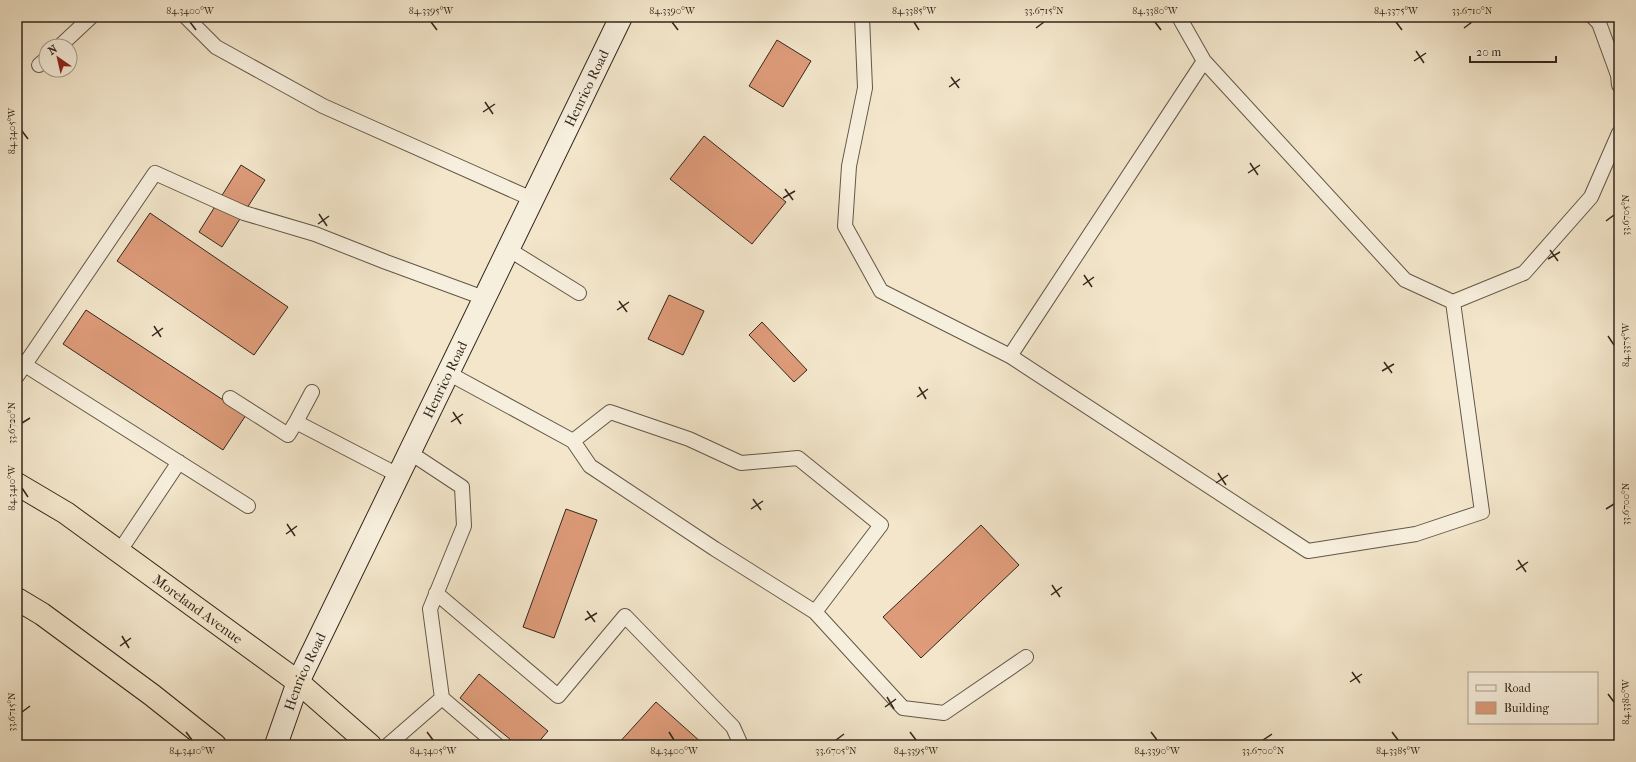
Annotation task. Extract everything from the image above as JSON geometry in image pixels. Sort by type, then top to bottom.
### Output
[{"type":"highway","name":"Moreland Avenue","points":[[17,484],[66,512],[298,682],[370,745]]},
{"type":"highway","points":[[17,599],[48,618],[152,695],[215,745]]},
{"type":"street","name":"Henrico Road","points":[[276,745],[298,682],[621,17]]},
{"type":"lane","points":[[69,38],[91,17]]},
{"type":"lane","points":[[186,17],[216,47],[323,106],[532,199]]},
{"type":"lane","points":[[862,17],[865,88],[849,166],[845,226],[881,291],[1010,356],[1308,551],[1416,534],[1482,512],[1453,302]]},
{"type":"lane","points":[[1179,17],[1204,61],[1405,280],[1453,302],[1524,273],[1591,197],[1619,133]]},
{"type":"lane","points":[[1593,17],[1599,23],[1618,75],[1619,85]]},
{"type":"lane","points":[[1010,356],[1204,61]]},
{"type":"lane","points":[[248,506],[179,462],[21,370],[154,173],[244,213],[315,234],[484,298]]},
{"type":"lane","points":[[508,250],[579,293]]},
{"type":"lane","points":[[448,373],[573,441],[590,466],[715,549],[815,612],[903,708],[944,713],[1026,657]]},
{"type":"lane","points":[[230,398],[288,435],[312,392]]},
{"type":"lane","points":[[573,441],[610,412],[689,439],[741,463],[798,458],[881,525],[815,612]]},
{"type":"lane","points":[[296,422],[398,475]]},
{"type":"lane","points":[[409,452],[462,487],[464,526],[430,609],[442,698],[497,745]]},
{"type":"lane","points":[[119,552],[179,462]]},
{"type":"lane","points":[[436,593],[558,696],[625,616],[733,727],[741,745]]},
{"type":"lane","points":[[388,745],[442,698]]},
{"type":"building","points":[[777,40],[811,61],[783,107],[749,86]]},
{"type":"building","points":[[704,136],[786,202],[752,244],[670,179]]},
{"type":"building","points":[[241,165],[265,180],[222,247],[199,232]]},
{"type":"building","points":[[150,213],[288,307],[254,355],[117,261]]},
{"type":"building","points":[[669,295],[704,311],[683,355],[648,339]]},
{"type":"building","points":[[86,310],[246,415],[223,450],[63,344]]},
{"type":"building","points":[[762,322],[807,370],[794,382],[749,335]]},
{"type":"building","points":[[566,509],[597,520],[554,638],[523,627]]},
{"type":"building","points":[[981,525],[1019,565],[921,658],[883,617]]},
{"type":"building","points":[[479,674],[548,731],[536,745],[517,745],[460,698]]},
{"type":"building","points":[[656,702],[702,743],[700,745],[617,745]]}]
